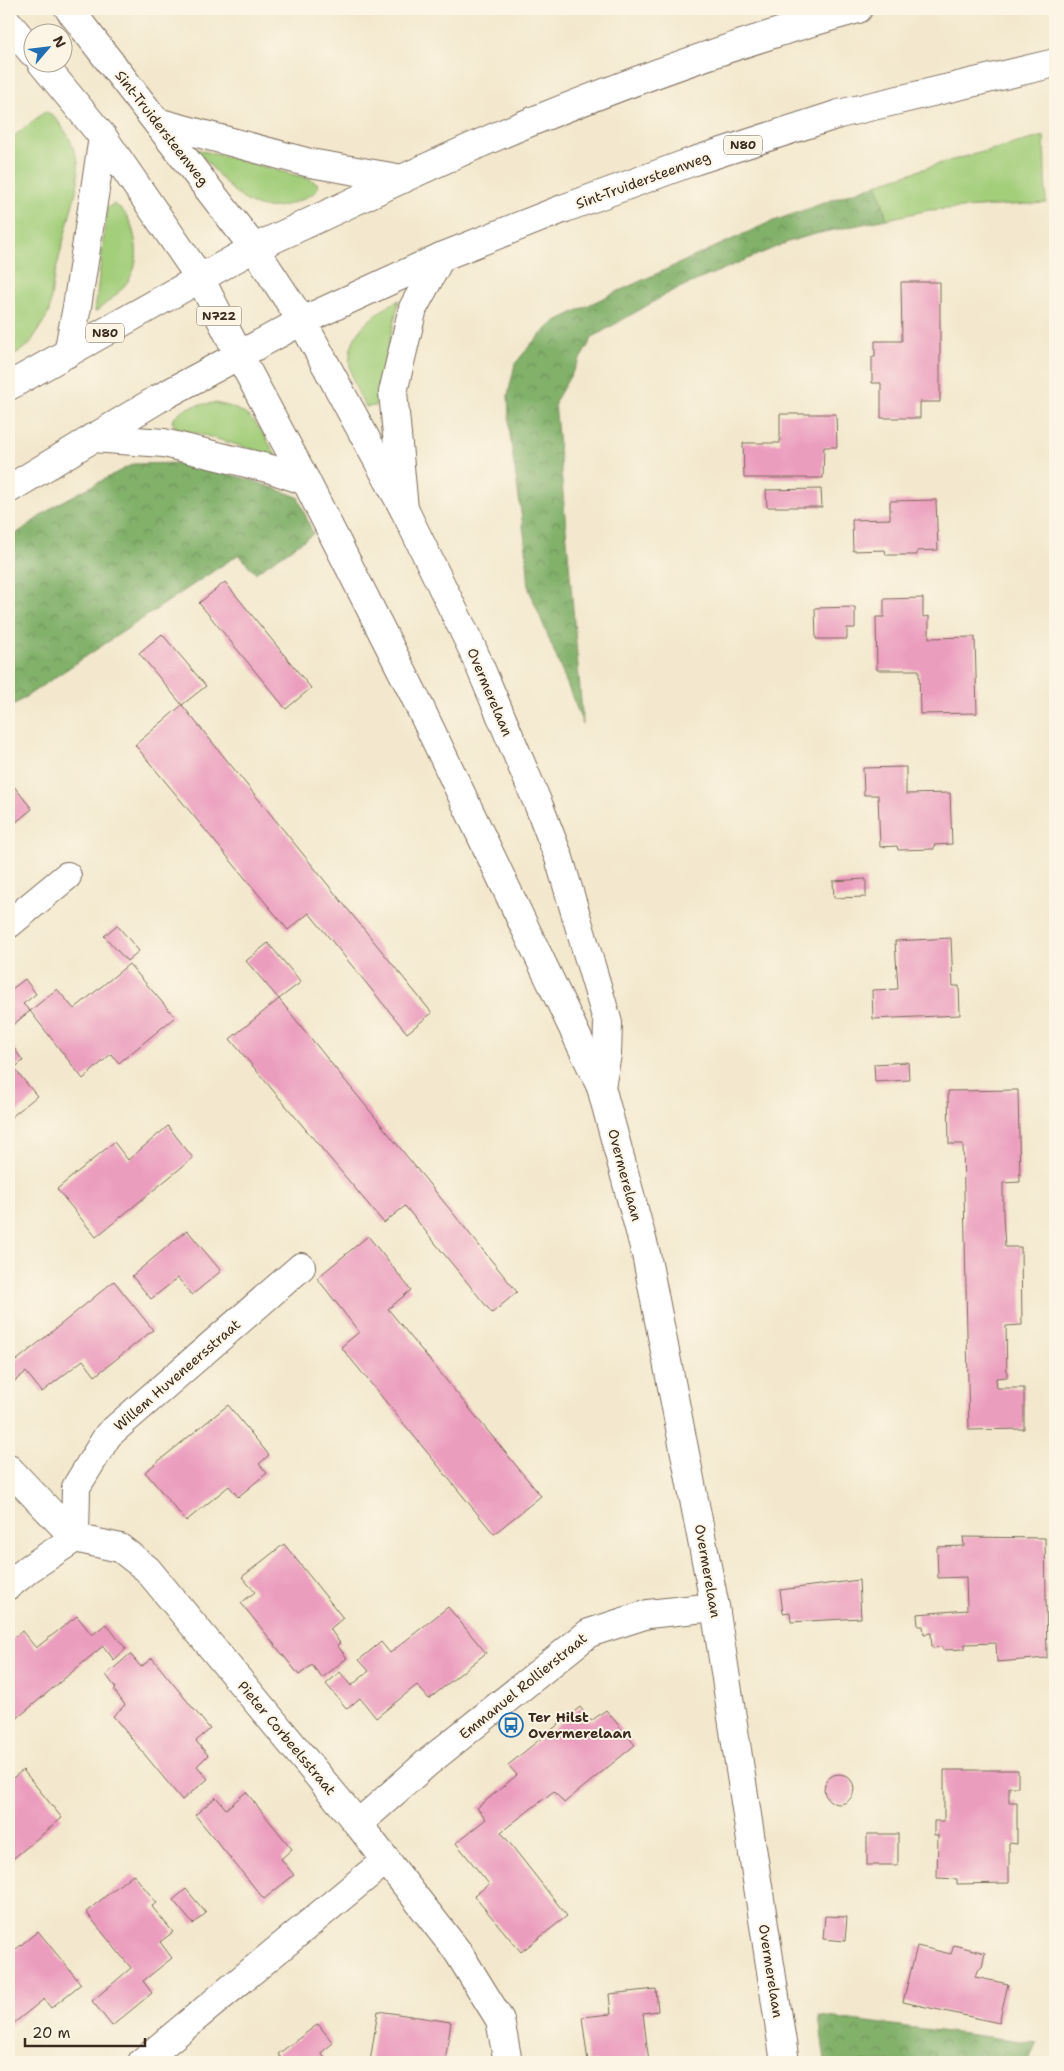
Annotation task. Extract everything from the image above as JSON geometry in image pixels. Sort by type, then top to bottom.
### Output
[{"type":"main road","name":"Sint-Truidersteenweg","points":[[69,9],[254,248],[302,321]]},
{"type":"main road","name":"N80","points":[[9,386],[254,248],[532,121],[646,78],[822,19],[858,9]]},
{"type":"main road","points":[[9,24],[22,40]]},
{"type":"main road","name":"Sint-Truidersteenweg","points":[[239,355],[302,321],[441,257],[565,208],[694,161],[839,114],[1055,64]]},
{"type":"main road","name":"N722","points":[[49,72],[103,137],[200,278],[239,355]]},
{"type":"main road","points":[[157,122],[310,162],[403,179]]},
{"type":"main road","points":[[68,353],[77,308],[103,137]]},
{"type":"main road","points":[[404,510],[393,392],[414,308],[441,257]]},
{"type":"main road","name":"Overmerelaan","points":[[302,321],[404,510],[472,648],[539,806],[559,858],[608,1023],[607,1054],[601,1087]]},
{"type":"main road","name":"N80","points":[[9,489],[92,438],[239,355]]},
{"type":"main road","name":"Overmerelaan","points":[[239,355],[306,481],[414,695],[601,1087],[646,1254],[715,1607],[785,2062]]},
{"type":"main road","points":[[92,438],[164,443],[271,469],[306,481]]},
{"type":"main road","points":[[9,924],[67,876]]},
{"type":"main road","name":"Willem Huveneersstraat","points":[[75,1538],[76,1487],[108,1435],[301,1267]]},
{"type":"main road","points":[[9,1469],[75,1538],[30,1568],[9,1585]]},
{"type":"main road","name":"Pieter Corbeelsstraat","points":[[75,1538],[120,1548],[147,1569],[358,1824],[458,1952],[500,2020],[508,2062]]},
{"type":"main road","name":"Emmanuel Rollierstraat","points":[[358,1824],[427,1763],[589,1633],[648,1614],[715,1607]]},
{"type":"main road","points":[[142,2062],[386,1860]]},
{"type":"green space","points":[[46,111],[58,121],[69,137],[78,161],[78,183],[53,282],[49,313],[29,345],[9,358],[9,140]]},
{"type":"green space","points":[[1044,136],[1046,203],[929,210],[887,219],[877,184],[945,162]]},
{"type":"green space","points":[[196,149],[310,179],[318,184],[316,192],[294,203],[275,207],[260,206],[247,201],[234,192]]},
{"type":"green space","points":[[877,184],[887,219],[815,234],[788,242],[672,291],[593,337],[555,402],[583,724],[529,589],[526,547],[510,435],[508,395],[515,364],[532,343],[554,322],[768,223]]},
{"type":"green space","points":[[113,204],[126,215],[130,222],[136,245],[136,258],[130,278],[115,295],[95,312],[107,208]]},
{"type":"green space","points":[[399,300],[375,406],[366,407],[356,389],[351,373],[350,358],[352,344],[358,332],[368,321]]},
{"type":"green space","points":[[214,403],[237,409],[245,414],[259,427],[276,456],[175,427],[172,421],[180,412],[202,404]]},
{"type":"green space","points":[[184,463],[251,480],[298,497],[313,534],[255,573],[239,554],[9,708],[9,539],[56,505],[133,464]]},
{"type":"green space","points":[[819,2016],[1037,2043],[1028,2062],[825,2062]]},
{"type":"building","points":[[901,282],[940,282],[940,402],[920,402],[920,418],[881,418],[881,383],[872,383],[872,357],[875,357],[875,341],[902,341]]},
{"type":"building","points":[[780,414],[836,414],[837,447],[824,447],[823,478],[744,478],[743,443],[780,443]]},
{"type":"building","points":[[821,489],[822,507],[767,507],[766,490]]},
{"type":"building","points":[[936,500],[938,550],[917,551],[917,555],[886,555],[885,550],[853,551],[852,520],[890,519],[890,501]]},
{"type":"building","points":[[225,582],[311,688],[286,709],[199,603]]},
{"type":"building","points":[[923,598],[923,617],[929,616],[929,638],[975,637],[977,713],[920,714],[919,670],[877,670],[876,617],[884,617],[884,599]]},
{"type":"building","points":[[855,607],[855,628],[847,628],[847,639],[816,639],[815,608]]},
{"type":"building","points":[[162,634],[206,686],[182,705],[139,653]]},
{"type":"building","points":[[182,705],[432,1013],[407,1033],[309,913],[288,930],[135,745]]},
{"type":"building","points":[[906,767],[906,794],[950,793],[952,844],[934,845],[934,849],[898,850],[897,846],[880,847],[878,795],[864,795],[863,768]]},
{"type":"building","points":[[9,780],[32,809],[9,828]]},
{"type":"building","points":[[866,879],[866,897],[834,898],[833,881]]},
{"type":"building","points":[[117,925],[139,951],[127,961],[104,936]]},
{"type":"building","points":[[951,938],[953,986],[959,986],[960,1015],[873,1019],[872,990],[898,989],[895,941]]},
{"type":"building","points":[[268,943],[301,982],[279,999],[246,961]]},
{"type":"building","points":[[129,964],[175,1017],[119,1063],[111,1054],[83,1079],[30,1011],[57,989],[74,1009]]},
{"type":"building","points":[[25,979],[36,994],[23,1004],[30,1011],[9,1028],[9,985],[12,989]]},
{"type":"building","points":[[279,999],[517,1292],[492,1313],[405,1206],[384,1223],[230,1039]]},
{"type":"building","points":[[9,1041],[23,1061],[14,1068],[37,1096],[9,1119]]},
{"type":"building","points":[[908,1062],[909,1080],[875,1082],[874,1064]]},
{"type":"building","points":[[1018,1090],[1020,1182],[1003,1183],[1003,1215],[1005,1247],[1021,1247],[1022,1325],[1006,1326],[1007,1377],[996,1378],[997,1388],[1024,1388],[1024,1429],[969,1430],[963,1144],[949,1144],[948,1091]]},
{"type":"building","points":[[168,1126],[193,1158],[96,1237],[57,1189],[114,1142],[128,1160]]},
{"type":"building","points":[[187,1230],[221,1271],[192,1295],[178,1278],[151,1299],[132,1276]]},
{"type":"building","points":[[368,1236],[411,1290],[388,1309],[541,1496],[494,1534],[341,1347],[359,1332],[317,1278]]},
{"type":"building","points":[[114,1281],[153,1330],[95,1376],[83,1360],[42,1392],[26,1372],[12,1383],[9,1379],[9,1352],[16,1361]]},
{"type":"building","points":[[228,1405],[269,1455],[259,1464],[267,1473],[238,1497],[229,1486],[186,1521],[145,1472]]},
{"type":"building","points":[[963,1537],[1045,1538],[1047,1658],[997,1662],[996,1643],[965,1644],[965,1649],[943,1650],[942,1647],[932,1648],[931,1633],[924,1634],[923,1626],[918,1626],[917,1614],[967,1610],[966,1577],[938,1578],[937,1547],[964,1546]]},
{"type":"building","points":[[284,1544],[343,1618],[330,1629],[340,1643],[337,1645],[347,1658],[322,1678],[312,1665],[299,1675],[241,1603],[255,1592],[242,1577]]},
{"type":"building","points":[[859,1580],[861,1618],[791,1622],[790,1612],[783,1613],[780,1590]]},
{"type":"building","points":[[448,1607],[486,1653],[429,1699],[417,1685],[376,1718],[360,1698],[347,1709],[326,1684],[340,1672],[351,1686],[369,1671],[359,1660],[381,1642],[390,1653]]},
{"type":"building","points":[[77,1616],[92,1635],[106,1624],[126,1649],[114,1660],[103,1646],[9,1725],[9,1642],[22,1631],[36,1648]]},
{"type":"building","points":[[130,1654],[141,1667],[152,1658],[210,1729],[196,1741],[208,1755],[197,1766],[208,1779],[182,1800],[113,1716],[125,1705],[106,1675]]},
{"type":"building","points":[[580,1707],[591,1721],[606,1710],[635,1745],[564,1803],[554,1791],[501,1832],[567,1916],[521,1952],[474,1896],[489,1884],[456,1843],[486,1819],[477,1808],[517,1775],[508,1765]]},
{"type":"building","points":[[23,1770],[62,1818],[9,1862],[9,1781]]},
{"type":"building","points":[[944,1770],[1018,1770],[1018,1787],[1009,1787],[1009,1802],[1017,1802],[1017,1844],[1009,1843],[1009,1883],[957,1884],[957,1879],[937,1878],[938,1835],[934,1835],[934,1821],[944,1821]]},
{"type":"building","points":[[839,1774],[850,1778],[854,1789],[850,1800],[839,1804],[828,1800],[824,1789],[828,1778]]},
{"type":"building","points":[[246,1792],[292,1849],[281,1859],[294,1875],[264,1899],[195,1815],[216,1797],[226,1809]]},
{"type":"building","points":[[867,1834],[898,1834],[898,1865],[867,1865]]},
{"type":"building","points":[[133,1874],[157,1903],[152,1906],[153,1908],[173,1932],[160,1942],[172,1958],[143,1981],[152,1993],[112,2026],[92,2001],[131,1968],[86,1912]]},
{"type":"building","points":[[186,1889],[206,1913],[193,1924],[173,1900]]},
{"type":"building","points":[[825,1916],[847,1917],[845,1941],[823,1939]]},
{"type":"building","points":[[38,1931],[81,1984],[51,2008],[44,1999],[9,2027],[9,1955]]},
{"type":"building","points":[[954,1945],[985,1953],[982,1967],[977,1971],[975,1977],[1008,1984],[999,2023],[903,2002],[917,1946],[951,1954]]},
{"type":"building","points":[[656,1989],[658,2011],[643,2013],[649,2062],[588,2062],[582,2017],[611,2014],[609,1994]]},
{"type":"building","points":[[378,2011],[451,2022],[445,2062],[370,2062]]},
{"type":"building","points":[[318,2024],[333,2043],[321,2053],[326,2060],[322,2062],[284,2062],[278,2054]]},
{"type":"place","name":"Ter Hilst Overmerelaan","points":[[511,1725]]}]
